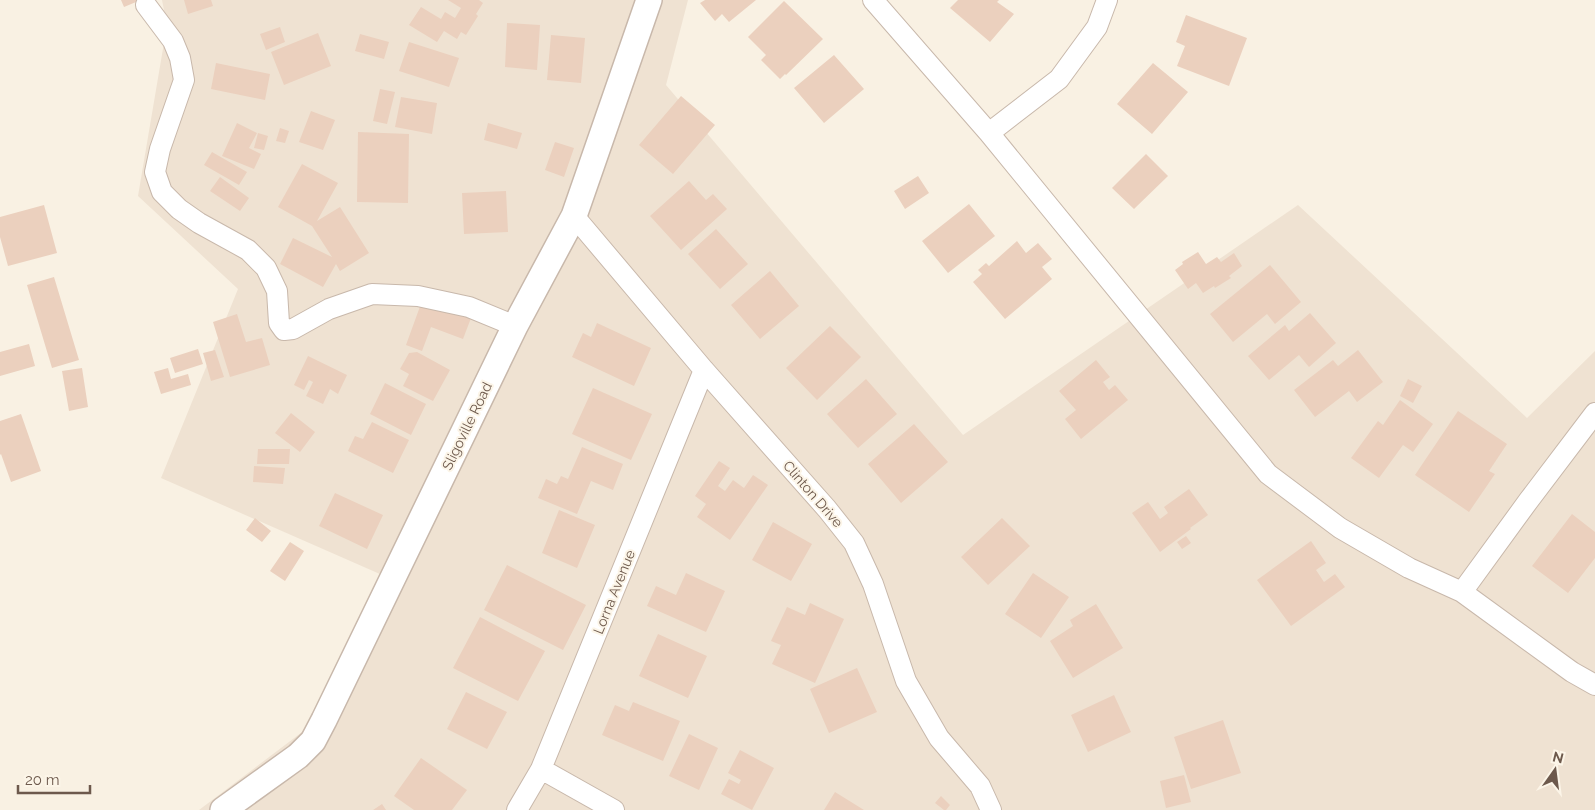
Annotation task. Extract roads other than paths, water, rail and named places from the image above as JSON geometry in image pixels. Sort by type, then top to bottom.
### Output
[{"type":"street","name":"Sligoville Road","points":[[223,810],[298,756],[313,740],[324,720],[515,326],[574,216],[649,0]]},
{"type":"street","points":[[873,0],[989,133],[1268,474],[1340,528],[1409,568],[1462,592],[1572,672],[1595,685]]},
{"type":"street","points":[[989,133],[1059,79],[1097,26],[1107,0]]},
{"type":"street","points":[[146,5],[173,41],[180,58],[184,80],[160,149],[155,172],[162,192],[179,209],[199,223],[248,250],[266,268],[277,291],[279,323],[284,330],[293,330],[329,309],[372,294],[418,296],[469,307],[515,326]]},
{"type":"street","name":"Clinton Drive","points":[[574,216],[704,370],[827,509],[854,544],[873,584],[906,681],[939,738],[980,786],[991,810]]},
{"type":"street","name":"Lorna Avenue","points":[[517,810],[541,769],[704,370]]},
{"type":"street","points":[[1462,592],[1595,413]]},
{"type":"street","points":[[541,769],[614,810]]}]
